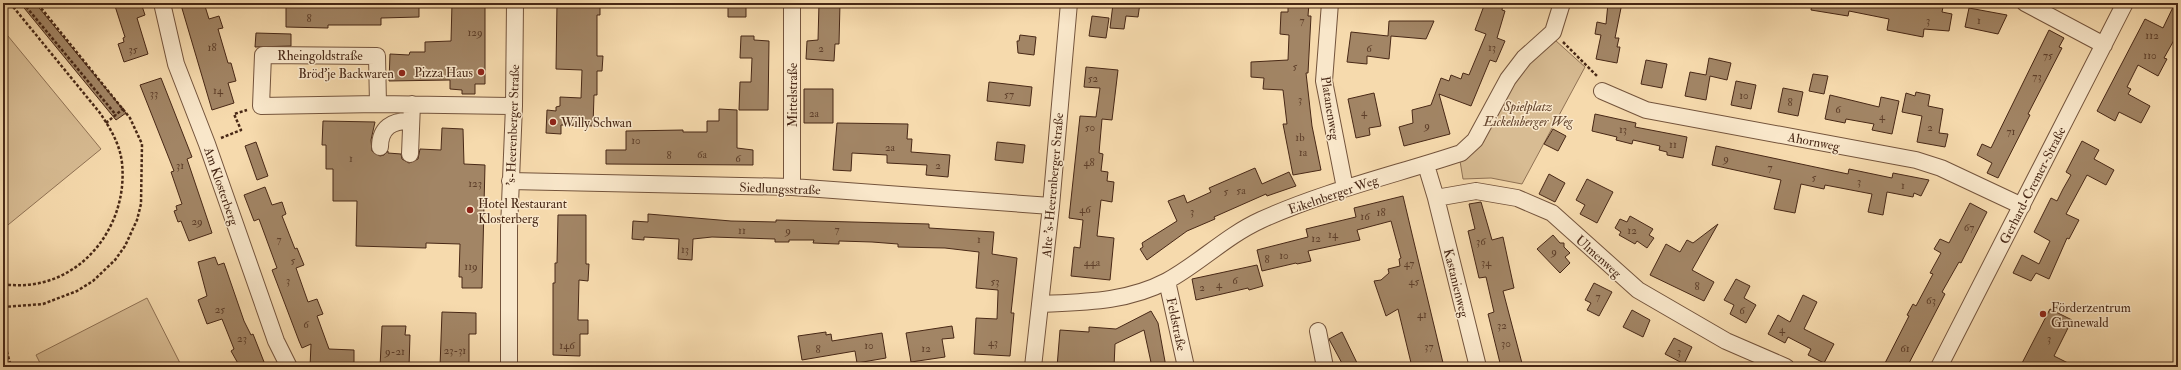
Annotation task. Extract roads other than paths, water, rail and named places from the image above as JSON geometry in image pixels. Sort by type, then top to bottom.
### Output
[{"type":"street","name":"Am Klosterberg","points":[[162,3],[176,64],[207,144],[276,341],[289,367]]},
{"type":"street","name":"'s-Heerenberger Straße","points":[[509,367],[510,182],[514,106],[515,3]]},
{"type":"street","name":"Mittelstraße","points":[[792,3],[792,187]]},
{"type":"street","name":"Alte 's-Heerenberger Straße","points":[[1033,367],[1051,206],[1069,3]]},
{"type":"street","name":"Platanenweg","points":[[1330,3],[1324,82],[1345,188]]},
{"type":"street","name":"Eikelnberger Weg","points":[[1041,304],[1103,301],[1134,295],[1167,281],[1234,234],[1261,220],[1345,188],[1461,153],[1475,140],[1508,79],[1524,58],[1553,32],[1562,3]]},
{"type":"street","points":[[2025,3],[2104,45]]},
{"type":"street","name":"Gerhard-Cremer-Straße","points":[[1939,367],[2125,3]]},
{"type":"street","name":"Rheingoldstraße","points":[[263,55],[377,56],[378,104],[261,106],[263,55]]},
{"type":"street","name":"Ahornweg","points":[[1602,91],[1646,110],[1916,160],[1941,168],[2022,206]]},
{"type":"street","points":[[378,104],[514,106]]},
{"type":"street","points":[[410,154],[412,104]]},
{"type":"street","points":[[380,147],[382,131],[388,125],[403,120],[411,120]]},
{"type":"street","points":[[1426,164],[1436,198]]},
{"type":"street","name":"Siedlungsstraße","points":[[510,182],[792,187],[1051,206]]},
{"type":"street","name":"Ulmenweg","points":[[1436,198],[1476,191],[1517,198],[1552,213],[1638,290],[1726,341],[1786,367]]},
{"type":"street","name":"Kastanienweg","points":[[1436,198],[1478,367]]},
{"type":"street","name":"Feldstraße","points":[[1167,281],[1186,367]]},
{"type":"street","points":[[1318,331],[1324,367]]},
{"type":"place","name":"Pizza Haus","points":[[481,72]]},
{"type":"place","name":"Bröd'je Backwaren","points":[[402,73]]},
{"type":"place","name":"Willy Schwan","points":[[553,122]]},
{"type":"place","name":"Hotel Restaurant Klosterberg","points":[[470,210]]},
{"type":"place","name":"Förderzentrum Grunewald","points":[[2043,314]]},
{"type":"park label","name":"Spielplatz Eickelnberger Weg","points":[[1528,114]]}]
